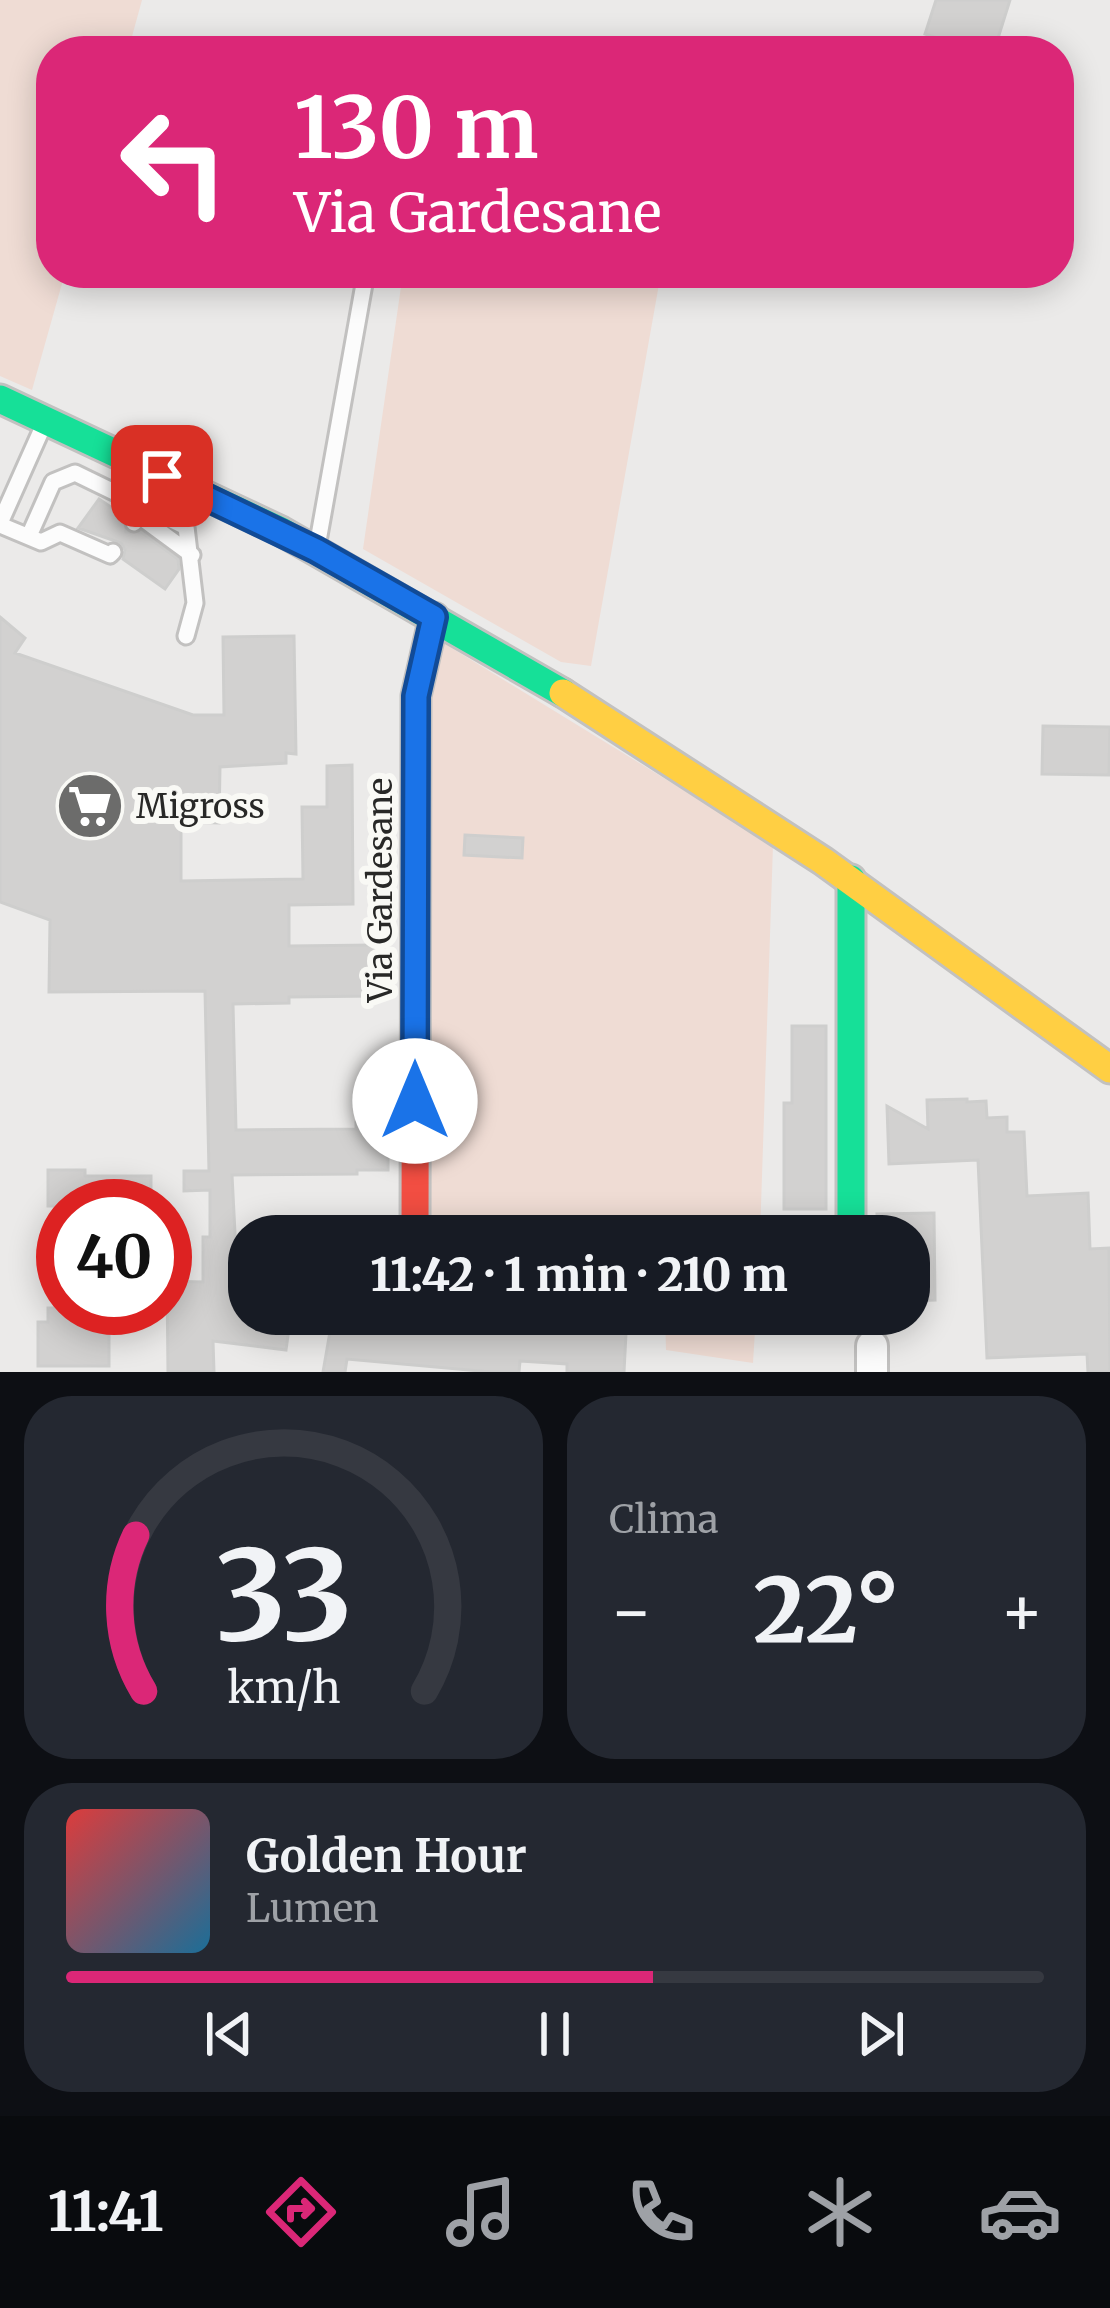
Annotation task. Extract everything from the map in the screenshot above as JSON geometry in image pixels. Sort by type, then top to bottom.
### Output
[{"type":"main road","points":[[0,399],[316,550],[592,708],[968,960],[1110,1069]]},
{"type":"main road","name":"Via Gardesane","points":[[415,1215],[416,696],[434,617]]},
{"type":"main road","points":[[851,879],[851,1215]]},
{"type":"lane","points":[[316,550],[363,288]]},
{"type":"lane","points":[[46,420],[0,524],[41,542],[60,532],[112,552]]},
{"type":"lane","points":[[29,536],[53,482],[75,472],[177,519],[190,535],[196,603],[186,635]]},
{"type":"lane","points":[[134,523],[139,516],[192,555]]},
{"type":"shaded area","points":[[0,0],[142,0],[132,36],[36,36],[36,288],[61,288],[32,390],[0,376]]},
{"type":"shaded area","points":[[401,288],[658,288],[591,666],[561,662],[363,549]]},
{"type":"shaded area","points":[[424,631],[773,845],[761,1215],[429,1215]]},
{"type":"shaded area","points":[[666,1335],[755,1335],[753,1363],[666,1350]]},
{"type":"building","points":[[936,0],[1010,0],[999,36],[925,34]]},
{"type":"building","points":[[99,499],[124,516],[126,532],[141,532],[178,559],[179,569],[165,589],[123,559],[121,543],[78,528]]},
{"type":"building","points":[[0,617],[25,638],[15,653],[193,715],[224,715],[223,637],[294,636],[296,754],[286,753],[286,763],[220,767],[219,823],[181,822],[181,881],[303,879],[302,807],[327,807],[327,766],[352,765],[353,904],[289,905],[289,946],[374,945],[374,996],[289,997],[289,1003],[233,1004],[236,1130],[356,1129],[356,1122],[388,1122],[388,1170],[232,1175],[228,1335],[288,1335],[286,1350],[213,1341],[214,1372],[168,1372],[168,1335],[192,1335],[192,1282],[203,1282],[203,1237],[210,1237],[210,1190],[192,1191],[192,1179],[184,1179],[184,1171],[209,1171],[205,991],[49,992],[50,920],[0,902]]},
{"type":"building","points":[[1043,726],[1110,727],[1109,775],[1042,774]]},
{"type":"building","points":[[465,835],[523,838],[522,858],[464,855]]},
{"type":"building","points":[[792,1026],[826,1026],[826,1209],[784,1209],[784,1103],[792,1103]]},
{"type":"building","points":[[441,1096],[464,1096],[465,1134],[441,1135]]},
{"type":"building","points":[[927,1100],[986,1101],[987,1118],[1007,1117],[1007,1132],[1024,1132],[1027,1196],[1088,1193],[1090,1249],[1109,1248],[1110,1372],[1088,1372],[1087,1354],[987,1358],[978,1160],[889,1164],[887,1106],[928,1129]]},
{"type":"building","points":[[48,1170],[85,1170],[85,1176],[151,1176],[151,1179],[48,1179]]},
{"type":"building","points":[[934,1213],[935,1300],[930,1300],[930,1215],[877,1214]]},
{"type":"building","points":[[38,1335],[109,1335],[109,1366],[38,1366]]},
{"type":"building","points":[[329,1335],[626,1335],[624,1372],[567,1372],[567,1364],[520,1361],[519,1372],[491,1372],[347,1359],[345,1372],[323,1372]]},
{"type":"traffic: fast","points":[[0,399],[281,531],[563,693]]},
{"type":"traffic: fast","points":[[851,879],[851,1215]]},
{"type":"traffic: slow","points":[[563,693],[823,861],[1110,1069]]},
{"type":"traffic: jam","points":[[415,1215],[416,696],[434,617]]},
{"type":"place","name":"Migross","points":[[90,806]]},
{"type":"route","points":[[162,476],[316,550],[434,617],[416,696],[415,1101]]}]
